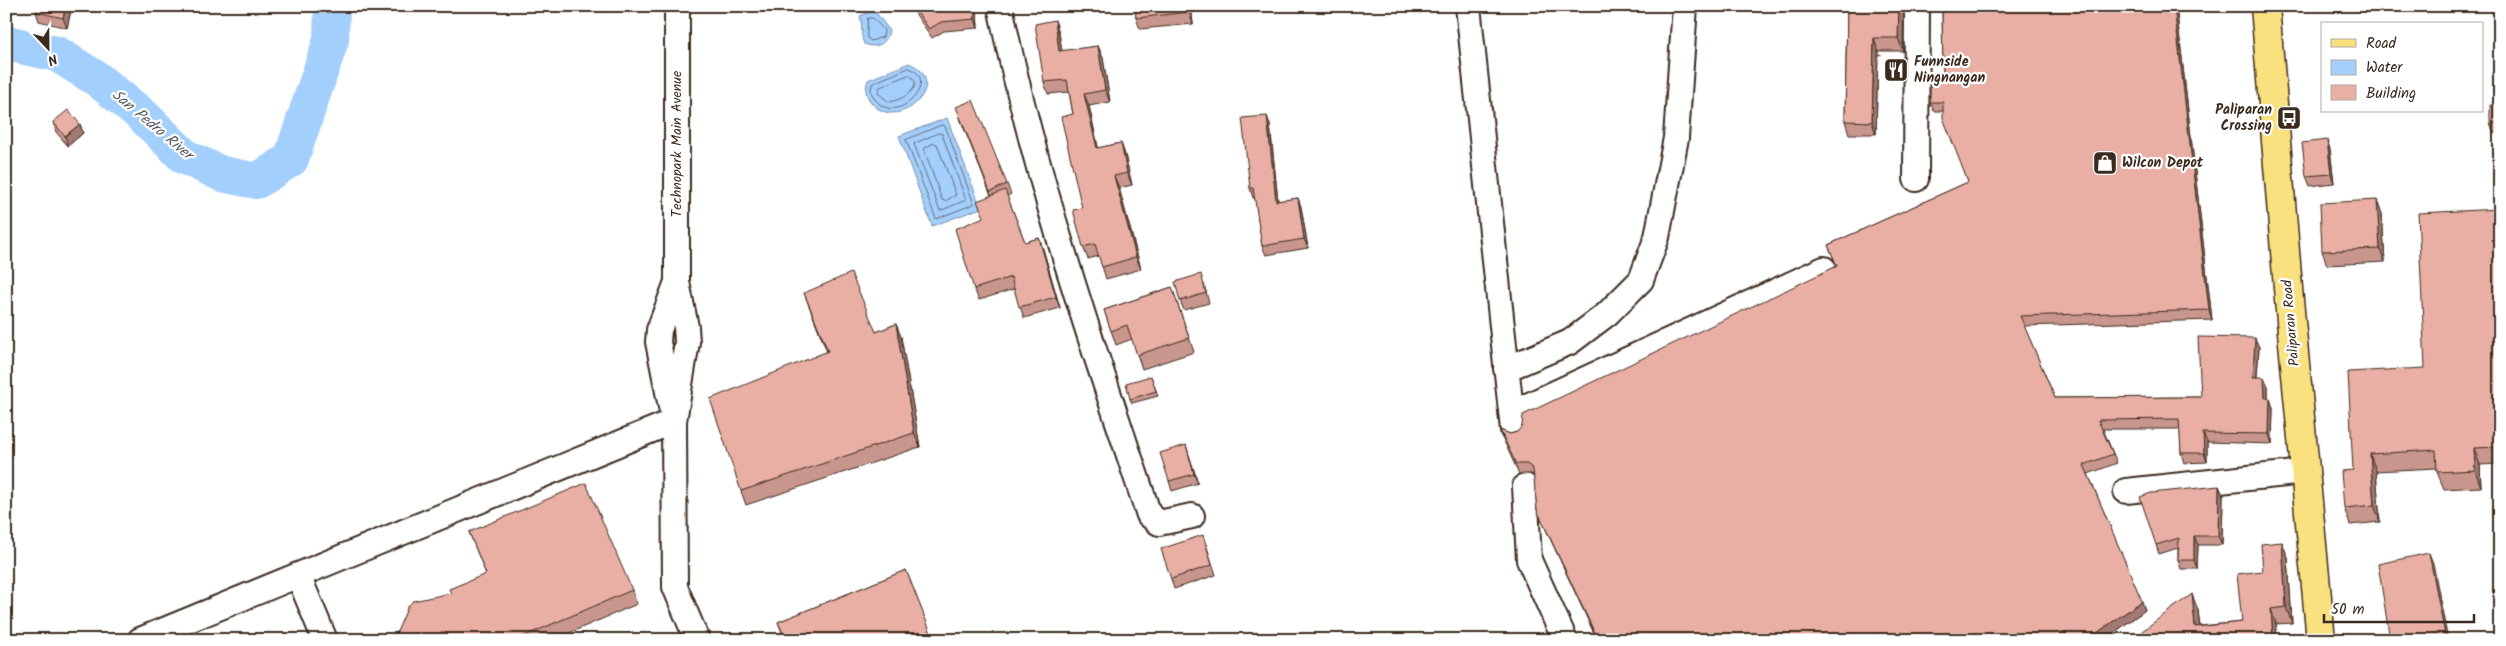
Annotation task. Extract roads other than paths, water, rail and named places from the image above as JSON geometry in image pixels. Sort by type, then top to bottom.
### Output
[{"type":"main road","name":"Paliparan Road","points":[[2265,6],[2320,640]]},
{"type":"street","name":"Technopark Main Avenue","points":[[676,6],[677,282],[687,342],[674,421],[675,587],[696,640]]},
{"type":"street","points":[[1000,6],[1008,48],[1063,251],[1149,515],[1159,523],[1192,516]]},
{"type":"street","points":[[1468,6],[1513,422],[1824,269]]},
{"type":"street","points":[[1506,368],[1570,342],[1607,314],[1641,280],[1657,238],[1676,138],[1684,6]]},
{"type":"street","points":[[1916,179],[1917,6]]},
{"type":"street","points":[[140,640],[674,421]]},
{"type":"street","points":[[2126,491],[2305,472]]},
{"type":"street","points":[[1525,486],[1529,560],[1566,640]]},
{"type":"street","points":[[298,575],[325,640]]},
{"type":"water","points":[[874,10],[889,30],[884,42],[873,46],[864,44],[860,16]]},
{"type":"water","points":[[909,63],[921,72],[926,82],[924,93],[917,102],[906,110],[894,113],[882,111],[868,97],[866,89],[868,80]]},
{"type":"water","points":[[947,118],[981,208],[932,226],[899,136]]},
{"type":"waterway","name":"San Pedro River","points":[[6,43],[57,54],[97,79],[142,115],[185,157],[222,174],[257,181],[291,159],[331,40],[332,6]]},
{"type":"place","name":"Funnside Ningnangan","points":[[1896,70]]},
{"type":"place","name":"Paliparan Crossing","points":[[2289,118]]},
{"type":"place","name":"Wilcon Depot","points":[[2105,163]]}]
